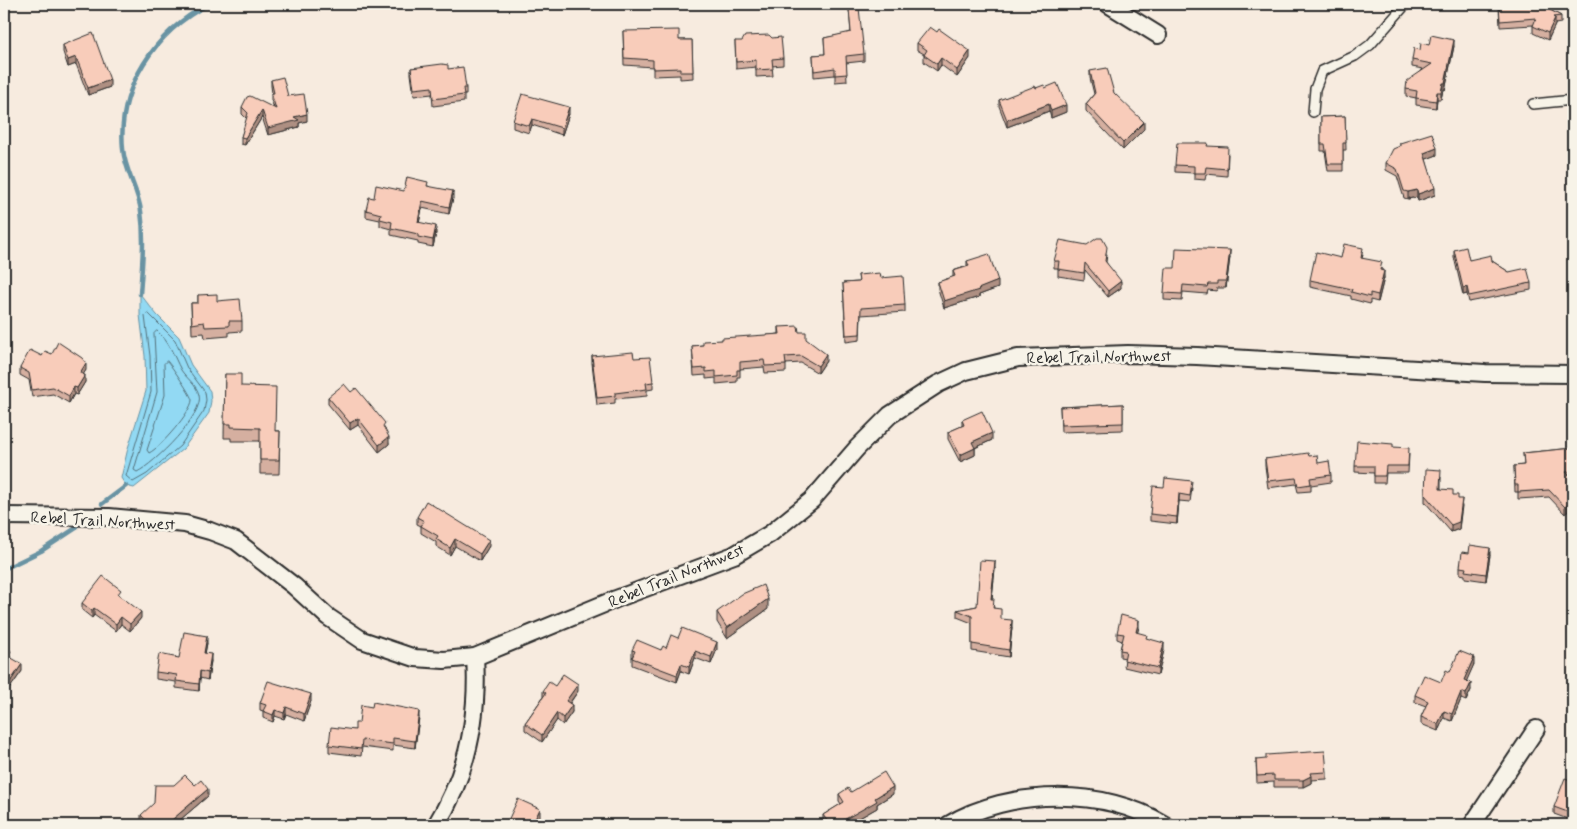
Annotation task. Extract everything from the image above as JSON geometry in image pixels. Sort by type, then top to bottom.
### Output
[{"type":"street","points":[[1108,4],[1158,35]]},
{"type":"street","name":"Rebel Trail Northwest","points":[[4,516],[109,516],[185,524],[210,531],[236,541],[294,586],[328,618],[362,640],[415,658],[444,660],[475,657],[518,641],[616,599],[707,567],[734,554],[770,534],[812,500],[857,448],[890,415],[938,384],[966,371],[1018,358],[1128,354],[1197,356],[1485,373],[1573,374]]},
{"type":"street","points":[[436,825],[460,779],[470,746],[475,715],[475,657]]},
{"type":"street","points":[[1472,825],[1536,729]]},
{"type":"street","points":[[948,825],[993,806],[1017,801],[1058,798],[1088,800],[1130,809],[1165,825]]},
{"type":"lane","points":[[1313,112],[1315,89],[1322,71],[1355,56],[1370,45],[1406,4]]},
{"type":"lane","points":[[1533,104],[1573,100]]},
{"type":"water","points":[[140,294],[157,315],[179,337],[191,365],[210,391],[211,401],[209,413],[183,449],[134,488],[126,486],[121,478],[128,448],[146,391]]},
{"type":"building","points":[[1499,4],[1539,4],[1561,16],[1553,17],[1555,18],[1548,33],[1533,26],[1536,18],[1500,21]]},
{"type":"building","points":[[859,8],[864,54],[846,56],[847,74],[835,75],[835,68],[814,71],[813,55],[825,54],[824,38],[851,32],[849,9]]},
{"type":"building","points":[[930,27],[937,32],[939,29],[970,51],[957,70],[941,58],[937,64],[924,55],[927,50],[917,43]]},
{"type":"building","points":[[679,30],[679,40],[692,40],[693,72],[680,72],[680,68],[653,69],[653,60],[624,58],[623,31]]},
{"type":"building","points":[[93,33],[110,80],[88,88],[76,57],[68,60],[63,45]]},
{"type":"building","points":[[769,35],[772,38],[781,37],[783,58],[772,59],[773,69],[756,70],[756,60],[736,62],[735,41],[742,41],[745,36]]},
{"type":"building","points":[[1431,35],[1454,40],[1445,83],[1443,83],[1441,92],[1437,92],[1436,101],[1416,98],[1417,91],[1406,89],[1407,81],[1432,64],[1412,60],[1414,48],[1420,50],[1421,43],[1429,45]]},
{"type":"building","points":[[448,65],[448,69],[463,67],[466,88],[463,88],[464,95],[433,99],[432,87],[414,89],[411,68]]},
{"type":"building","points":[[1107,68],[1114,93],[1144,122],[1123,143],[1086,104],[1095,93],[1090,71]]},
{"type":"building","points":[[283,77],[288,96],[304,94],[307,114],[294,117],[299,120],[268,128],[262,110],[245,138],[241,137],[248,113],[242,107],[247,97],[250,96],[276,109],[271,93],[274,93],[271,80]]},
{"type":"building","points":[[1057,83],[1066,105],[1051,111],[1049,104],[1007,120],[999,100],[1035,86],[1036,88],[1044,85],[1045,88]]},
{"type":"building","points":[[522,94],[569,107],[562,128],[532,119],[529,126],[513,121]]},
{"type":"building","points":[[1345,116],[1346,143],[1343,143],[1343,164],[1328,164],[1325,144],[1321,144],[1321,117]]},
{"type":"building","points":[[1432,133],[1437,148],[1424,153],[1435,188],[1418,194],[1417,190],[1404,191],[1397,169],[1386,163],[1393,149],[1400,146],[1400,143]]},
{"type":"building","points":[[1177,143],[1208,143],[1207,146],[1228,147],[1227,169],[1206,167],[1205,173],[1194,173],[1194,166],[1175,165]]},
{"type":"building","points":[[407,177],[428,182],[427,186],[453,191],[449,207],[422,201],[418,222],[436,226],[433,240],[418,237],[418,234],[391,228],[392,222],[380,219],[381,214],[366,210],[369,197],[374,198],[376,185],[404,191]]},
{"type":"building","points":[[1097,238],[1102,238],[1107,247],[1105,261],[1121,281],[1108,291],[1085,263],[1084,273],[1058,269],[1059,261],[1054,261],[1060,240],[1087,245]]},
{"type":"building","points":[[1344,244],[1363,248],[1361,258],[1382,262],[1380,270],[1384,271],[1378,295],[1370,293],[1370,297],[1351,292],[1352,289],[1310,280],[1316,252],[1341,258]]},
{"type":"building","points":[[1466,247],[1469,260],[1491,255],[1492,261],[1509,272],[1527,268],[1531,283],[1469,296],[1467,287],[1463,288],[1454,250]]},
{"type":"building","points":[[1176,248],[1230,250],[1226,281],[1217,281],[1217,284],[1208,284],[1207,287],[1183,285],[1182,294],[1164,293],[1166,268],[1175,268]]},
{"type":"building","points":[[989,254],[998,281],[979,290],[944,301],[938,282],[955,276],[953,271],[969,266],[967,261]]},
{"type":"building","points":[[880,273],[881,278],[903,276],[905,305],[861,308],[860,334],[846,335],[843,283],[859,282],[858,275]]},
{"type":"building","points":[[217,294],[217,301],[240,299],[242,321],[229,321],[229,326],[205,327],[204,322],[192,324],[191,303],[198,303],[198,295]]},
{"type":"building","points":[[798,326],[799,332],[806,332],[806,339],[826,354],[818,366],[801,356],[785,357],[786,365],[765,366],[764,360],[740,362],[740,370],[737,370],[737,375],[716,377],[716,371],[706,372],[706,368],[694,369],[692,346],[703,345],[703,341],[780,334],[779,327]]},
{"type":"building","points":[[58,342],[82,358],[86,363],[80,373],[85,375],[77,388],[74,387],[69,396],[53,387],[32,390],[29,373],[20,368],[30,350],[42,356],[45,351],[52,354]]},
{"type":"building","points":[[633,352],[634,358],[650,357],[653,382],[646,383],[647,389],[615,393],[615,396],[597,398],[592,356]]},
{"type":"building","points":[[225,374],[241,374],[241,386],[276,387],[275,431],[280,431],[279,460],[260,460],[260,428],[231,427],[231,424],[224,424]]},
{"type":"building","points":[[344,384],[351,392],[356,388],[385,423],[383,426],[389,437],[379,445],[358,418],[350,423],[328,397]]},
{"type":"building","points":[[1123,404],[1123,423],[1061,425],[1060,407]]},
{"type":"building","points":[[982,411],[992,433],[972,442],[975,448],[960,455],[948,432],[964,425],[962,420]]},
{"type":"building","points":[[1357,441],[1393,444],[1393,447],[1409,448],[1408,466],[1386,466],[1385,476],[1374,476],[1374,466],[1355,466]]},
{"type":"building","points":[[1573,448],[1573,471],[1566,472],[1573,479],[1573,500],[1565,507],[1549,490],[1518,492],[1518,485],[1515,485],[1514,466],[1524,465],[1523,453]]},
{"type":"building","points":[[1308,453],[1309,456],[1317,455],[1318,463],[1329,461],[1331,475],[1310,478],[1311,484],[1298,486],[1296,478],[1268,481],[1265,459]]},
{"type":"building","points":[[1426,469],[1441,470],[1440,489],[1453,490],[1453,495],[1458,495],[1458,499],[1462,499],[1459,522],[1451,525],[1425,495]]},
{"type":"building","points":[[1165,478],[1192,481],[1190,496],[1179,494],[1177,517],[1150,514],[1153,486],[1164,487]]},
{"type":"building","points":[[426,501],[489,540],[480,554],[455,539],[450,548],[436,539],[438,536],[421,526],[424,521],[417,517]]},
{"type":"building","points":[[1470,545],[1490,548],[1486,574],[1465,571],[1466,568],[1460,567],[1462,552],[1469,553]]},
{"type":"building","points":[[980,560],[995,561],[991,599],[994,599],[993,608],[1001,609],[1001,619],[1012,620],[1009,650],[972,644],[972,616],[957,610],[977,606]]},
{"type":"building","points":[[103,576],[121,590],[118,594],[141,612],[130,624],[121,617],[116,624],[94,608],[92,611],[82,603]]},
{"type":"building","points":[[763,585],[768,599],[727,628],[717,612],[742,594]]},
{"type":"building","points":[[1121,615],[1139,620],[1136,632],[1147,635],[1146,638],[1164,643],[1158,668],[1124,660],[1126,651],[1120,650],[1124,634],[1117,633]]},
{"type":"building","points":[[682,628],[717,642],[711,657],[695,651],[689,667],[681,664],[677,675],[632,658],[635,651],[632,650],[637,640],[661,650],[663,646],[666,648],[671,635],[678,638]]},
{"type":"building","points":[[184,632],[207,636],[204,653],[211,654],[208,673],[200,671],[199,684],[176,681],[177,675],[156,672],[159,654],[179,658]]},
{"type":"building","points":[[4,646],[11,651],[8,656],[22,664],[10,682],[4,678]]},
{"type":"building","points":[[1459,651],[1474,657],[1464,680],[1471,683],[1466,694],[1461,692],[1452,714],[1444,711],[1438,724],[1421,717],[1428,701],[1415,695],[1424,675],[1441,682],[1446,670],[1450,672]]},
{"type":"building","points":[[563,674],[578,684],[566,701],[572,705],[563,718],[557,713],[542,735],[525,723],[546,693],[543,691],[549,682],[555,686]]},
{"type":"building","points":[[268,681],[311,694],[304,714],[286,707],[284,713],[275,710],[273,715],[263,711],[266,705],[260,703]]},
{"type":"building","points":[[373,702],[419,711],[415,741],[393,738],[393,744],[362,740],[361,749],[329,745],[331,727],[355,730],[355,723],[359,723],[361,705],[372,707]]},
{"type":"building","points":[[1325,751],[1327,772],[1310,773],[1311,776],[1303,780],[1274,780],[1274,775],[1257,776],[1256,760],[1266,759],[1266,755]]},
{"type":"building","points":[[884,772],[893,787],[875,798],[877,801],[835,825],[830,825],[823,815],[844,802],[839,794],[848,788],[851,792]]},
{"type":"building","points":[[185,775],[195,785],[201,780],[208,789],[166,825],[150,825],[141,815],[154,803],[155,785],[174,785]]},
{"type":"building","points":[[1565,778],[1573,781],[1573,814],[1554,807]]},
{"type":"building","points":[[518,799],[540,809],[532,825],[506,825]]},
{"type":"waterway","points":[[140,294],[143,232],[137,195],[124,157],[123,126],[126,104],[144,63],[157,45],[172,29],[190,15],[209,4]]},
{"type":"waterway","points":[[102,504],[126,486]]},
{"type":"waterway","points":[[4,569],[41,551],[76,528]]}]
